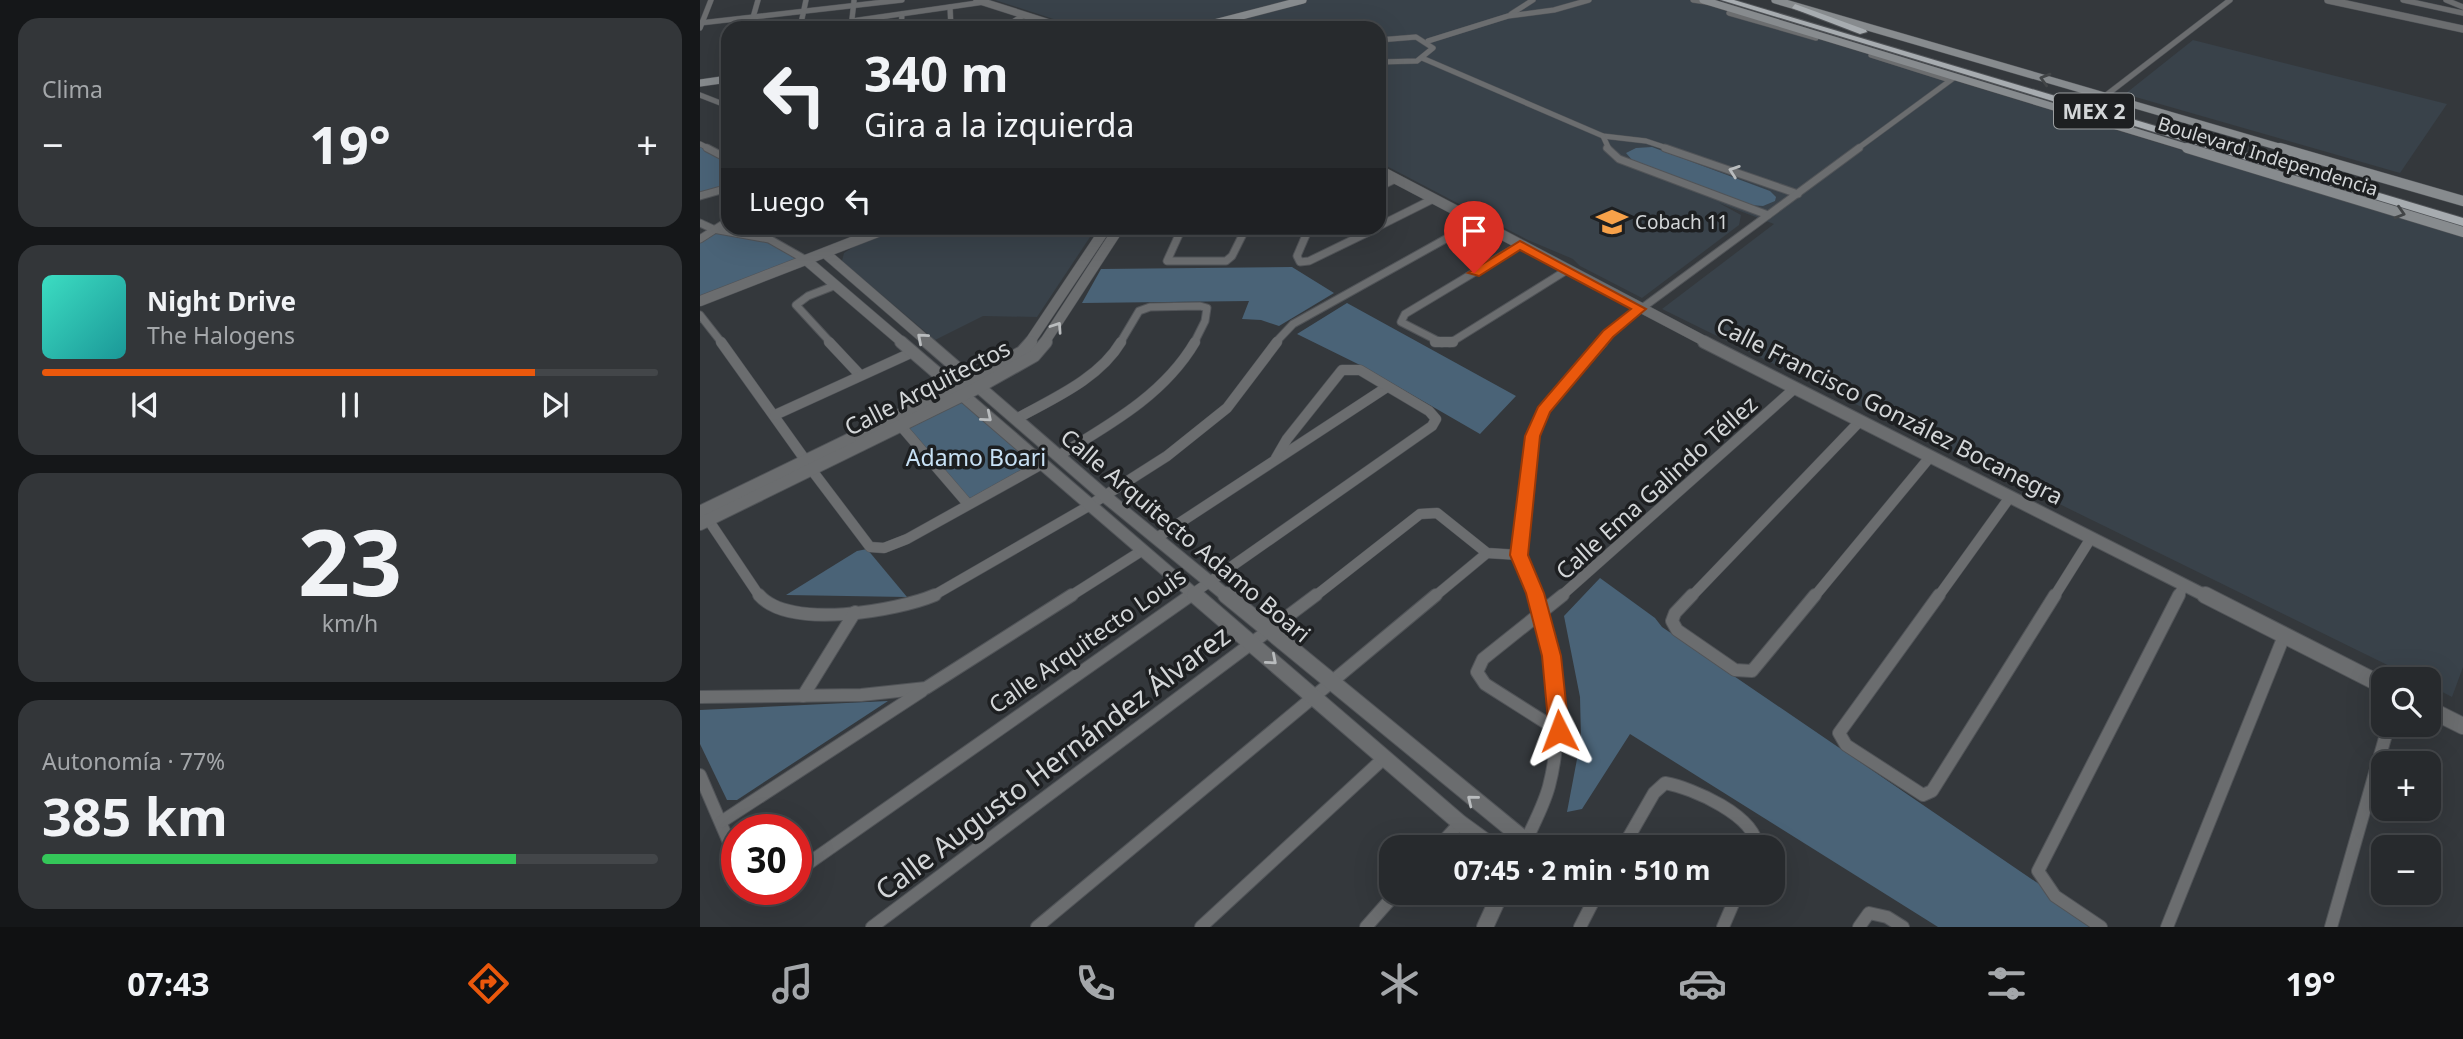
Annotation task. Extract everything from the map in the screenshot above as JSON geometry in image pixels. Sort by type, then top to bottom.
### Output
[{"type":"highway","name":"MEX 2","points":[[1749,0],[2463,214]]},
{"type":"highway","name":"MEX 2","points":[[1720,2],[2463,222]]},
{"type":"highway","points":[[1795,6],[1885,40]]},
{"type":"highway","points":[[2046,105],[2191,141]]},
{"type":"main road","points":[[1222,21],[1303,0]]},
{"type":"main road","name":"Boulevard Independencia","points":[[1703,0],[1720,2],[1732,11],[2463,232]]},
{"type":"main road","name":"Boulevard Independencia","points":[[1775,0],[2463,201]]},
{"type":"main road","points":[[700,85],[721,82]]},
{"type":"street","points":[[701,25],[711,0]]},
{"type":"street","points":[[752,21],[758,0]]},
{"type":"street","points":[[802,21],[806,0]]},
{"type":"street","points":[[727,21],[853,3],[902,0]]},
{"type":"street","points":[[1386,39],[1406,37],[1428,41],[1508,16],[1547,11],[1589,0]]},
{"type":"street","points":[[1693,0],[1720,2]]},
{"type":"street","points":[[2105,96],[2230,0]]},
{"type":"street","points":[[2328,0],[2463,29]]},
{"type":"street","points":[[2403,0],[2463,13]]},
{"type":"street","points":[[2446,0],[2463,7]]},
{"type":"street","points":[[853,3],[852,21],[981,1],[1043,21]]},
{"type":"street","points":[[1508,16],[1530,2],[1547,11]]},
{"type":"street","points":[[950,7],[951,21]]},
{"type":"street","points":[[902,14],[902,21]]},
{"type":"street","points":[[1014,21],[1024,15]]},
{"type":"street","points":[[701,25],[721,22]]},
{"type":"street","points":[[1386,62],[1400,63],[1422,58],[1433,50],[1428,41]]},
{"type":"street","points":[[1422,58],[1603,136],[1646,141],[1798,194]]},
{"type":"street","points":[[1528,835],[1549,789],[1559,731],[1552,656],[1541,613],[1519,555],[1536,423],[1543,410],[1608,334],[1952,79]]},
{"type":"street","points":[[700,95],[721,103]]},
{"type":"street","points":[[1603,136],[1608,148],[1619,159],[1768,215]]},
{"type":"street","points":[[700,144],[721,155]]},
{"type":"street","name":"Calle Francisco González Bocanegra","points":[[1386,174],[1640,309],[2371,680]]},
{"type":"street","points":[[1386,184],[1395,179]]},
{"type":"street","points":[[700,196],[721,190]]},
{"type":"street","points":[[1386,223],[1433,199]]},
{"type":"street","points":[[702,515],[768,605],[791,611],[855,612],[907,605],[943,591],[1106,497],[1218,417],[1293,324],[1476,222]]},
{"type":"street","points":[[700,223],[721,230]]},
{"type":"street","points":[[700,239],[721,225]]},
{"type":"street","points":[[747,235],[769,239],[806,260]]},
{"type":"street","points":[[700,301],[825,253],[860,235]]},
{"type":"street","name":"Calle Arquitectos","points":[[974,384],[1022,352],[1068,289],[1102,235]]},
{"type":"street","name":"Calle Arquitectos","points":[[702,515],[1034,356],[1045,346],[1115,235]]},
{"type":"street","points":[[1179,235],[1167,261],[1226,261],[1232,256],[1242,235]]},
{"type":"street","points":[[1306,235],[1297,256],[1300,262],[1309,261],[1362,235]]},
{"type":"street","points":[[1520,245],[1400,320],[1402,324],[1437,343],[1450,344],[1567,270]]},
{"type":"street","name":"Calle Arquitecto Adamo Boari","points":[[825,253],[1106,497],[1158,537],[1513,835]]},
{"type":"street","name":"Calle Arquitecto Adamo Boari","points":[[806,260],[1476,835]]},
{"type":"street","points":[[836,285],[807,296],[796,305],[860,375]]},
{"type":"street","points":[[1068,289],[1082,288]]},
{"type":"street","points":[[1016,419],[1073,387],[1113,355],[1136,313],[1150,307],[1200,306],[1208,312],[1201,330],[1179,367],[1163,386],[1058,456]]},
{"type":"street","points":[[700,315],[870,547],[894,545],[1042,464]]},
{"type":"street","points":[[775,415],[913,352]]},
{"type":"street","points":[[1158,537],[1387,387],[1360,370],[1342,370],[1287,439],[1276,458]]},
{"type":"street","name":"Calle Arquitecto Louis","points":[[812,861],[1432,426],[1436,419],[1429,411],[1387,387]]},
{"type":"street","name":"Calle Ema Galindo Téllez","points":[[1559,731],[1485,684],[1477,673],[1483,659],[1541,613],[1796,388]]},
{"type":"street","name":"Calle Arquitectos","points":[[808,465],[900,425],[957,392]]},
{"type":"street","points":[[1860,421],[1675,613],[1672,621],[1677,630],[1735,670],[1752,671],[1930,457]]},
{"type":"street","points":[[900,425],[968,504]]},
{"type":"street","points":[[2010,497],[1839,733],[1846,745],[1918,794],[1932,791],[2091,538]]},
{"type":"street","name":"Calle Augusto Hernández Álvarez","points":[[872,927],[1269,632],[1420,514],[1437,513],[1488,553]]},
{"type":"street","points":[[700,775],[720,822],[1143,551]]},
{"type":"street","points":[[1037,927],[1488,553],[1519,555]]},
{"type":"street","points":[[2101,927],[2050,892],[2042,884],[2038,871],[2184,585]]},
{"type":"street","points":[[803,696],[855,612]]},
{"type":"street","points":[[2167,927],[2284,636]]},
{"type":"street","points":[[700,697],[803,696],[926,688]]},
{"type":"street","points":[[2441,715],[2463,726]]},
{"type":"street","points":[[2331,927],[2385,737]]},
{"type":"street","points":[[1201,927],[1384,758]]},
{"type":"street","points":[[1630,835],[1654,793],[1665,783],[1683,786],[1749,824],[1755,835]]},
{"type":"street","points":[[1449,835],[1460,823]]},
{"type":"street","points":[[1366,927],[1385,905]]},
{"type":"street","points":[[1485,927],[1495,905]]},
{"type":"street","points":[[1580,927],[1591,905]]},
{"type":"street","points":[[1723,927],[1732,905]]},
{"type":"street","points":[[1859,927],[1869,914],[1887,917],[1903,927]]},
{"type":"shaded area","points":[[995,0],[1690,0],[2463,236],[2463,667],[2452,697],[2441,691],[2441,667],[2392,667],[1662,309],[1774,224],[1719,203],[1741,215],[1739,225],[1642,298],[1580,266],[1573,259],[1528,240],[1386,166],[1386,21],[1060,21]]},
{"type":"shaded area","points":[[2193,40],[2447,104],[2400,173],[2125,94]]},
{"type":"shaded area","points":[[885,235],[1091,235],[1037,317],[983,316],[935,340],[842,261],[844,253]]},
{"type":"green space","points":[[700,144],[721,154],[721,190],[700,196]]},
{"type":"green space","points":[[1652,147],[1770,191],[1776,197],[1775,201],[1763,206],[1750,205],[1633,161],[1626,153],[1636,148]]},
{"type":"green space","points":[[713,229],[721,230],[721,235],[754,236],[806,260],[700,301],[700,240]]},
{"type":"green space","points":[[1292,267],[1334,293],[1279,326],[1261,320],[1242,319],[1249,301],[1082,303],[1101,269]]},
{"type":"green space","points":[[1347,303],[1516,396],[1480,434],[1364,367],[1297,334]]},
{"type":"green space","name":"Adamo Boari","points":[[961,395],[1042,464],[968,504],[900,425]]},
{"type":"green space","points":[[867,549],[907,597],[786,595],[857,551]]},
{"type":"green space","points":[[1600,578],[1655,618],[1662,627],[2102,927],[1938,927],[1630,734],[1582,809],[1567,812],[1581,738],[1580,697],[1564,616]]},
{"type":"green space","points":[[888,701],[737,800],[727,800],[700,744],[700,710]]},
{"type":"place","name":"Cobach 11","points":[[1612,222]]},
{"type":"route","points":[[1474,273],[1520,245],[1640,309],[1608,334],[1543,410],[1533,436],[1519,555],[1535,593],[1552,656],[1559,731]]}]
